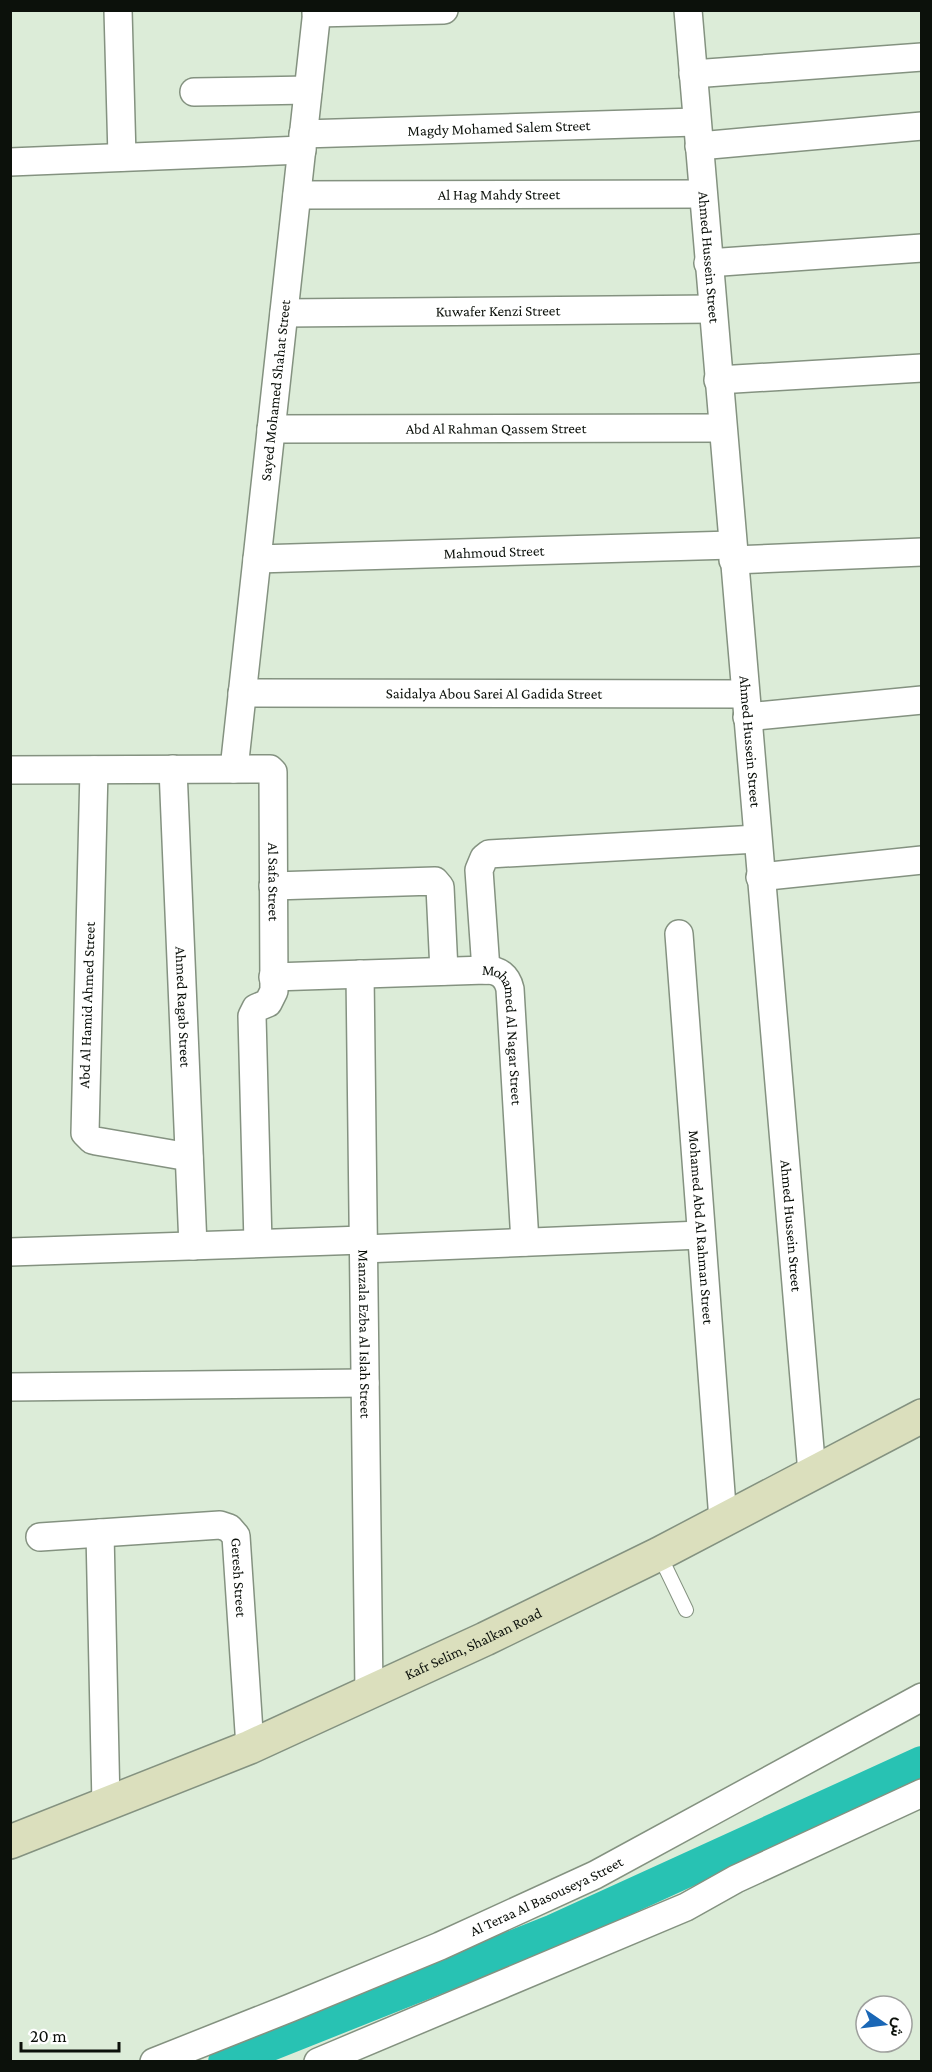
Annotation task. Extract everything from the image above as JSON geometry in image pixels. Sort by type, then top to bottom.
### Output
[{"type":"street","points":[[118,10],[123,157]]},
{"type":"street","points":[[316,12],[444,10]]},
{"type":"street","name":"Ahmed Hussein Street","points":[[688,10],[732,552],[812,1473]]},
{"type":"street","name":"Sayed Mohamed Shahat Street","points":[[234,769],[316,12]]},
{"type":"street","points":[[693,74],[921,57]]},
{"type":"street","points":[[194,92],[308,90]]},
{"type":"street","name":"Magdy Mohamed Salem Street","points":[[10,162],[123,157],[302,142],[698,134],[921,126]]},
{"type":"street","name":"Al Hag Mahdy Street","points":[[297,195],[703,194]]},
{"type":"street","points":[[708,263],[921,248]]},
{"type":"street","name":"Kuwafer Kenzi Street","points":[[284,313],[712,309]]},
{"type":"street","points":[[718,380],[921,368]]},
{"type":"street","name":"Abd Al Rahman Qassem Street","points":[[271,429],[722,428]]},
{"type":"street","name":"Mahmoud Street","points":[[257,559],[732,552],[921,552]]},
{"type":"street","name":"Saidalya Abou Sarei Al Gadida Street","points":[[242,693],[746,705],[921,700]]},
{"type":"street","name":"Ahmed Ragab Street","points":[[173,769],[192,1246]]},
{"type":"street","name":"Al Safa Street","points":[[10,770],[270,769],[273,772],[273,996],[268,1003],[256,1008],[252,1016],[258,1244]]},
{"type":"street","name":"Abd Al Hamid Ahmed Street","points":[[94,770],[85,1133],[92,1140],[189,1156]]},
{"type":"street","points":[[486,970],[479,870],[484,858],[489,854],[757,839]]},
{"type":"street","points":[[760,877],[921,860]]},
{"type":"street","points":[[273,886],[435,881],[440,887],[441,895],[444,971]]},
{"type":"street","name":"Mohamed Abd Al Rahman Street","points":[[679,934],[723,1520]]},
{"type":"street","name":"Mohamed Al Nagar Street","points":[[273,977],[486,970],[500,972],[505,977],[510,989],[525,1242]]},
{"type":"street","name":"Manzala Ezba Al Islah Street","points":[[360,974],[369,1692]]},
{"type":"street","points":[[10,1252],[258,1244],[525,1242],[701,1235]]},
{"type":"street","points":[[10,1387],[365,1383]]},
{"type":"street","name":"Kafr Selim, Shalkan Road","points":[[10,1842],[250,1747],[485,1639],[658,1554],[921,1416]]},
{"type":"street","name":"Geresh Street","points":[[40,1537],[220,1525],[233,1531],[236,1536],[250,1747]]},
{"type":"street","points":[[100,1533],[106,1804]]},
{"type":"street","name":"Al Teraa Al Basouseya Street","points":[[154,2061],[419,1955],[595,1875],[921,1697]]},
{"type":"street","points":[[318,2061],[686,1907],[736,1880],[921,1793]]},
{"type":"lane","points":[[658,1554],[686,1610]]},
{"type":"waterway","points":[[225,2062],[554,1931],[922,1763]]}]
